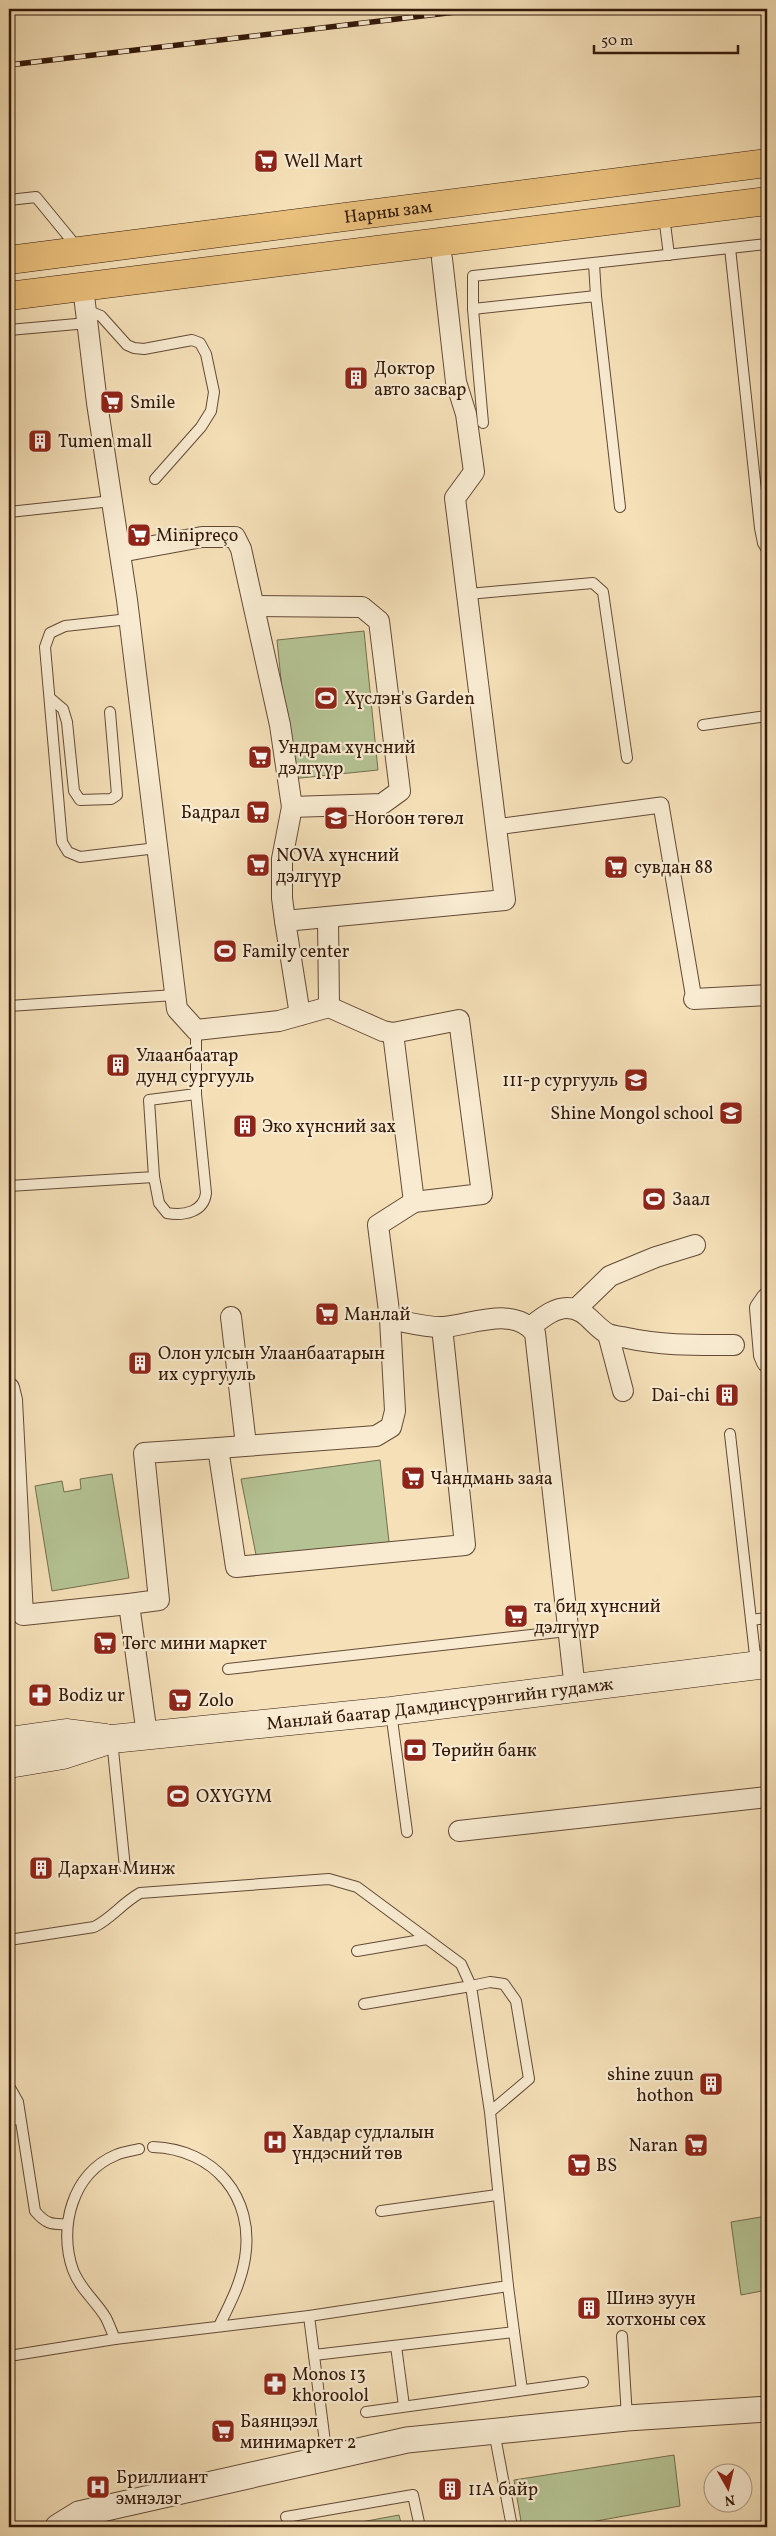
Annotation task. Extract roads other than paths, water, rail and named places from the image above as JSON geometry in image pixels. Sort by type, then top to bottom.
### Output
[{"type":"main road","name":"Нарны зам","points":[[9,260],[767,163]]},
{"type":"main road","points":[[530,194],[526,214],[537,228]]},
{"type":"main road","name":"Нарны зам","points":[[9,296],[86,307],[537,228],[767,201]]},
{"type":"main road","name":"Манлай баатар Дамдинсүрэнгийн гудамж","points":[[9,1764],[63,1755],[112,1739],[391,1711],[764,1668]]},
{"type":"main road","name":"Манлай баатар Дамдинсүрэнгийн гудамж","points":[[9,1741],[66,1733],[112,1739]]},
{"type":"street","points":[[285,921],[505,900],[455,498],[474,472],[466,414],[456,382],[442,259]]},
{"type":"street","points":[[9,1388],[12,1400],[23,1614],[159,1600],[144,1453],[376,1436],[391,1427],[395,1410],[390,1319],[378,1225],[414,1202],[482,1194],[459,1020],[393,1033],[383,1031],[329,1007],[279,1021],[196,1030],[177,1009],[129,619],[86,307]]},
{"type":"street","points":[[120,552],[202,537],[235,537],[241,549],[280,724],[292,807],[282,859],[282,898],[300,1015]]},
{"type":"street","points":[[254,606],[362,607],[379,620],[400,791],[382,804],[292,807]]},
{"type":"street","points":[[496,828],[661,804],[694,999],[767,995]]},
{"type":"street","points":[[328,917],[329,1007]]},
{"type":"street","points":[[393,1033],[414,1202]]},
{"type":"street","points":[[576,1309],[610,1276],[695,1245]]},
{"type":"street","points":[[767,1298],[760,1308],[764,1356],[767,1362]]},
{"type":"street","points":[[530,1327],[554,1311],[565,1308],[576,1309],[593,1319],[608,1334],[623,1391]]},
{"type":"street","points":[[231,1317],[246,1445]]},
{"type":"street","points":[[390,1319],[442,1327],[508,1318],[521,1321],[530,1327],[535,1334],[575,1689]]},
{"type":"street","points":[[218,1448],[236,1567],[466,1545],[442,1327]]},
{"type":"street","points":[[608,1334],[644,1342],[679,1346],[734,1345]]},
{"type":"street","points":[[129,1604],[148,1735]]},
{"type":"street","points":[[459,1831],[767,1797]]},
{"type":"street","points":[[58,2527],[79,2514],[407,2440],[627,2418],[767,2408]]},
{"type":"lane","points":[[9,200],[36,197],[81,252]]},
{"type":"lane","points":[[664,214],[669,255]]},
{"type":"lane","points":[[483,423],[472,276],[767,244]]},
{"type":"lane","points":[[730,248],[760,528],[763,543],[767,550]]},
{"type":"lane","points":[[594,264],[620,506]]},
{"type":"lane","points":[[474,309],[596,296]]},
{"type":"lane","points":[[9,330],[86,307],[101,316],[127,345],[134,348],[144,349],[192,340],[200,343],[206,354],[214,392],[211,411],[201,427],[155,479]]},
{"type":"lane","points":[[9,512],[112,502]]},
{"type":"lane","points":[[468,594],[593,583],[604,592],[627,758]]},
{"type":"lane","points":[[129,619],[65,626],[50,633],[45,647],[62,842],[68,852],[80,857],[157,848]]},
{"type":"lane","points":[[50,698],[63,709],[67,722],[74,791],[80,800],[111,799],[117,795],[110,712]]},
{"type":"lane","points":[[704,725],[767,716]]},
{"type":"lane","points":[[9,1006],[175,995]]},
{"type":"lane","points":[[196,1030],[196,1094],[206,1192],[202,1205],[198,1210],[174,1214],[166,1213],[158,1203],[154,1177],[149,1100],[196,1094]]},
{"type":"lane","points":[[9,1186],[154,1177]]},
{"type":"lane","points":[[730,1434],[751,1620],[764,1668]]},
{"type":"lane","points":[[751,1620],[767,1618]]},
{"type":"lane","points":[[228,1669],[567,1631]]},
{"type":"lane","points":[[391,1711],[407,1832]]},
{"type":"lane","points":[[112,1739],[125,1868]]},
{"type":"lane","points":[[9,1940],[94,1927],[106,1921],[124,1902],[140,1893],[329,1880],[356,1887],[461,1964],[471,1986],[490,2112],[497,2195],[522,2390]]},
{"type":"lane","points":[[357,1951],[427,1939]]},
{"type":"lane","points":[[364,2004],[490,1982],[504,1984],[516,2001],[529,2080],[490,2112]]},
{"type":"lane","points":[[9,2086],[18,2102],[35,2211],[42,2220],[51,2225],[67,2224]]},
{"type":"lane","points":[[9,2120],[20,2119]]},
{"type":"lane","points":[[153,2147],[178,2149],[207,2162],[221,2174],[240,2205],[247,2240],[245,2257],[235,2291],[219,2326]]},
{"type":"lane","points":[[114,2339],[105,2317],[86,2293],[74,2271],[67,2247],[67,2224],[72,2204],[84,2181],[98,2166],[116,2155],[139,2149]]},
{"type":"lane","points":[[381,2211],[497,2195]]},
{"type":"lane","points":[[9,2356],[114,2339],[309,2316],[508,2286]]},
{"type":"lane","points":[[309,2316],[327,2458]]},
{"type":"lane","points":[[314,2355],[514,2332]]},
{"type":"lane","points":[[622,2336],[627,2418]]},
{"type":"lane","points":[[396,2346],[404,2406]]},
{"type":"lane","points":[[366,2412],[583,2382]]},
{"type":"lane","points":[[494,2431],[512,2527]]},
{"type":"lane","points":[[286,2516],[413,2495],[420,2527]]},
{"type":"railway","points":[[9,65],[481,9]]},
{"type":"place","name":"Well Mart","points":[[266,161]]},
{"type":"place","name":"Доктор авто засвар","points":[[356,378]]},
{"type":"place","name":"Smile","points":[[112,402]]},
{"type":"place","name":"Tumen mall","points":[[40,441]]},
{"type":"place","name":"Minipreço","points":[[139,535]]},
{"type":"place","name":"Хүслэн's Garden","points":[[326,698]]},
{"type":"place","name":"Ундрам хүнсний дэлгүүр","points":[[260,757]]},
{"type":"place","name":"Бадрал","points":[[258,812]]},
{"type":"place","name":"Ногоон төгөл","points":[[336,818]]},
{"type":"place","name":"NOVA хүнсний дэлгүүр","points":[[258,865]]},
{"type":"place","name":"сувдан 88","points":[[616,867]]},
{"type":"place","name":"Family center","points":[[225,951]]},
{"type":"place","name":"Улаанбаатар дунд сургууль","points":[[118,1065]]},
{"type":"place","name":"111-р сургууль","points":[[636,1080]]},
{"type":"place","name":"Shine Mongol school","points":[[731,1113]]},
{"type":"place","name":"Эко хүнсний зах","points":[[245,1126]]},
{"type":"place","name":"Заал","points":[[654,1199]]},
{"type":"place","name":"Манлай","points":[[327,1314]]},
{"type":"place","name":"Олон улсын Улаанбаатарын их сургууль","points":[[140,1363]]},
{"type":"place","name":"Dai-chi","points":[[727,1395]]},
{"type":"place","name":"Чандмань заяа","points":[[413,1478]]},
{"type":"place","name":"та бид хүнсний дэлгүүр","points":[[516,1616]]},
{"type":"place","name":"Төгс мини маркет","points":[[105,1643]]},
{"type":"place","name":"Bodiz ur","points":[[40,1695]]},
{"type":"place","name":"Zolo","points":[[180,1700]]},
{"type":"place","name":"Төрийн банк","points":[[415,1750]]},
{"type":"place","name":"OXYGYM","points":[[178,1796]]},
{"type":"place","name":"Дархан Минж","points":[[41,1868]]},
{"type":"place","name":"shine zuun hothon","points":[[711,2084]]},
{"type":"place","name":"Хавдар судлалын үндэсний төв","points":[[275,2142]]},
{"type":"place","name":"Naran","points":[[696,2145]]},
{"type":"place","name":"BS","points":[[579,2165]]},
{"type":"place","name":"Шинэ зуун хотхоны сөх","points":[[589,2308]]},
{"type":"place","name":"Monos 13 khoroolol","points":[[275,2384]]},
{"type":"place","name":"Баянцээл минимаркет 2","points":[[223,2431]]},
{"type":"place","name":"Бриллиант эмнэлэг","points":[[98,2487]]},
{"type":"place","name":"11А байр","points":[[450,2489]]}]
